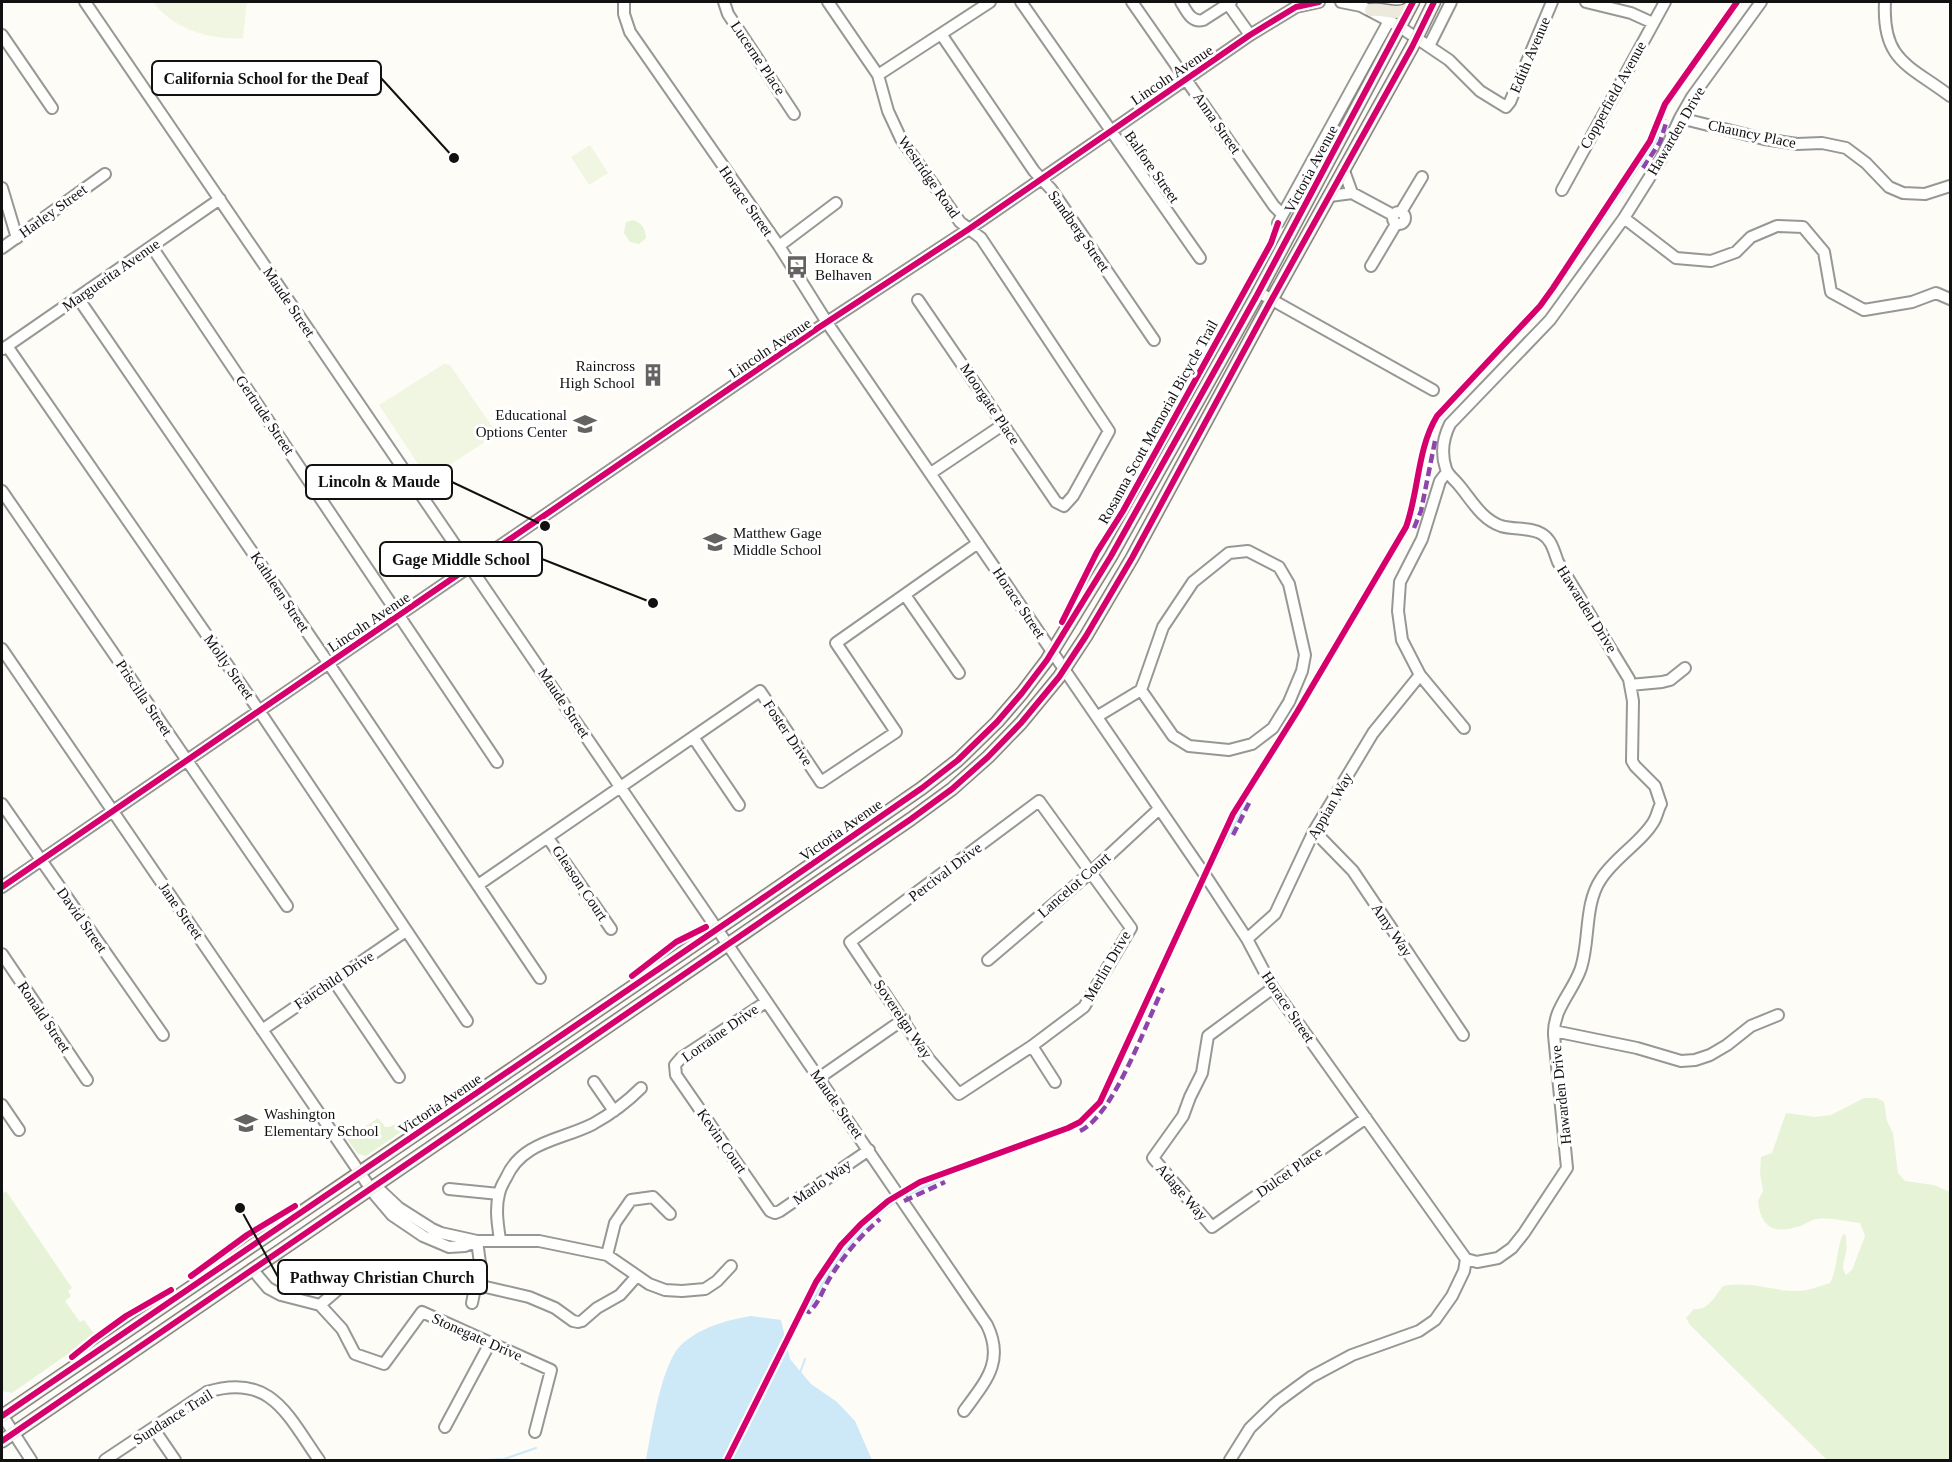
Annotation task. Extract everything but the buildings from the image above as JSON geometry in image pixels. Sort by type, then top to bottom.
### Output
[{"type":"main road","name":"Victoria Avenue","points":[[2,1441],[911,819],[952,789],[988,757],[1021,723],[1064,670],[1132,558],[1434,2]]},
{"type":"main road","points":[[1371,10],[1380,9],[1399,13],[1412,5]]},
{"type":"main road","name":"Victoria Avenue","points":[[2,1415],[922,788],[958,760],[997,722],[1053,652],[1111,556],[1258,292],[1412,5]]},
{"type":"street","name":"Maude Street","points":[[85,2],[987,1325],[993,1338],[993,1370],[964,1411]]},
{"type":"street","name":"Horace Street","points":[[624,2],[624,14],[630,32],[779,246],[828,324],[1207,878],[1247,939],[1273,988],[1469,1264]]},
{"type":"street","name":"Lucerne Place","points":[[724,2],[728,14],[795,114]]},
{"type":"street","name":"Westridge Road","points":[[828,2],[878,75],[888,111],[901,139],[960,222],[981,238],[1109,431],[1074,496],[1064,506]]},
{"type":"street","points":[[878,75],[990,2]]},
{"type":"street","name":"Balfore Street","points":[[1021,2],[1200,258]]},
{"type":"street","name":"Anna Street","points":[[1132,2],[1274,206],[1280,218],[1389,21]]},
{"type":"street","points":[[1181,2],[1192,19],[1197,21],[1203,20],[1230,3],[1250,35]]},
{"type":"street","name":"Lincoln Avenue","points":[[2,887],[1250,35],[1290,10],[1319,2]]},
{"type":"street","points":[[1341,2],[1371,10],[1429,46],[1451,2]]},
{"type":"street","name":"Edith Avenue","points":[[1429,46],[1449,60],[1480,91],[1506,107],[1552,2]]},
{"type":"street","points":[[1586,2],[1631,13],[1653,23]]},
{"type":"street","name":"Copperfield Avenue","points":[[1562,190],[1665,2]]},
{"type":"street","name":"Hawarden Drive","points":[[1469,1264],[1498,1258],[1512,1248],[1567,1168],[1554,1031],[1558,1011],[1581,969],[1592,902],[1600,880],[1622,853],[1643,835],[1654,821],[1661,804],[1656,786],[1632,761],[1633,701],[1629,679],[1558,562],[1550,541],[1534,531],[1502,526],[1490,521],[1447,472],[1443,446],[1444,435],[1450,424],[1550,320],[1624,218],[1661,159],[1680,118],[1761,2]]},
{"type":"street","points":[[1885,2],[1884,16],[1888,39],[1902,63],[1950,96]]},
{"type":"street","name":"Sandberg Street","points":[[941,34],[1034,171],[1051,189],[1154,340]]},
{"type":"street","points":[[2,35],[52,108]]},
{"type":"street","name":"Chauncy Place","points":[[1680,118],[1764,139],[1797,144],[1822,143],[1846,148],[1889,187],[1903,193],[1925,194],[1950,186]]},
{"type":"street","points":[[1344,171],[1352,193]]},
{"type":"street","name":"Harley Street","points":[[2,248],[105,174]]},
{"type":"street","points":[[1371,266],[1397,217],[1422,177]]},
{"type":"street","points":[[2,188],[17,238]]},
{"type":"street","points":[[1330,196],[1352,193],[1397,217]]},
{"type":"street","name":"Marguerita Avenue","points":[[4,348],[220,199]]},
{"type":"street","points":[[779,246],[837,203]]},
{"type":"street","points":[[1624,218],[1676,258],[1710,261],[1736,252],[1751,237],[1777,226],[1803,227],[1824,252],[1831,292],[1864,310],[1911,302],[1936,293],[1950,299]]},
{"type":"street","name":"Gertrude Street","points":[[152,247],[497,762]]},
{"type":"street","points":[[1258,292],[1433,390]]},
{"type":"street","name":"Kathleen Street","points":[[78,298],[329,664],[540,978]]},
{"type":"street","name":"Moorgate Place","points":[[918,300],[1056,502],[1064,506]]},
{"type":"street","name":"Molly Street","points":[[4,348],[260,712],[467,1020]]},
{"type":"street","points":[[931,473],[1004,424]]},
{"type":"street","points":[[1447,472],[1440,481],[1422,539],[1400,582],[1398,611],[1402,640],[1420,675],[1464,728]]},
{"type":"street","name":"Priscilla Street","points":[[2,491],[287,906]]},
{"type":"street","name":"Foster Drive","points":[[478,885],[760,691],[821,782],[896,732],[836,643],[978,543]]},
{"type":"street","points":[[1098,716],[1141,690],[1163,627],[1192,582],[1229,553],[1248,551],[1279,567],[1289,584],[1305,655],[1302,671],[1289,702],[1273,728],[1252,744],[1229,750],[1189,746],[1173,736],[1141,690]]},
{"type":"street","points":[[906,595],[959,673]]},
{"type":"street","name":"Jane Street","points":[[2,649],[382,1205],[392,1215],[423,1236],[449,1247],[465,1246],[477,1241],[539,1241],[607,1255]]},
{"type":"street","points":[[1630,685],[1670,680],[1685,668]]},
{"type":"street","name":"Appian Way","points":[[1247,939],[1275,914],[1314,831],[1373,734],[1420,675]]},
{"type":"street","points":[[693,737],[739,805]]},
{"type":"street","name":"Merlin Drive","points":[[959,1094],[1032,1046],[1084,1006],[1131,928],[1039,801]]},
{"type":"street","name":"Percival Drive","points":[[850,942],[1039,801]]},
{"type":"street","name":"David Street","points":[[2,804],[163,1035]]},
{"type":"street","name":"Lancelot Court","points":[[987,960],[1091,872],[1159,809]]},
{"type":"street","name":"Amy Way","points":[[1314,831],[1353,872],[1463,1035]]},
{"type":"street","name":"Gleason Court","points":[[548,838],[611,929]]},
{"type":"street","name":"Fairchild Drive","points":[[262,1030],[406,931]]},
{"type":"street","name":"Sovereign Way","points":[[850,942],[904,1019],[928,1058],[959,1094]]},
{"type":"street","name":"Ronald Street","points":[[2,954],[87,1080]]},
{"type":"street","points":[[334,981],[399,1077]]},
{"type":"street","name":"Adage Way","points":[[1212,1227],[1153,1158],[1184,1116],[1190,1097],[1202,1073],[1208,1036],[1273,988]]},
{"type":"street","name":"Lorraine Drive","points":[[675,1065],[681,1058],[766,1002]]},
{"type":"street","points":[[1554,1031],[1637,1048],[1681,1061],[1695,1060],[1710,1055],[1751,1026],[1778,1015]]},
{"type":"street","points":[[819,1078],[904,1019]]},
{"type":"street","points":[[1032,1046],[1055,1082]]},
{"type":"street","name":"Kevin Court","points":[[675,1065],[676,1075],[770,1211],[775,1213]]},
{"type":"street","points":[[594,1082],[614,1111]]},
{"type":"street","points":[[500,1240],[497,1215],[499,1194],[509,1170],[519,1158],[532,1148],[592,1125],[614,1111],[641,1088]]},
{"type":"street","points":[[2,1105],[19,1130]]},
{"type":"street","name":"Dulcet Place","points":[[1212,1227],[1366,1118]]},
{"type":"street","name":"Marlo Way","points":[[775,1213],[869,1150]]},
{"type":"street","points":[[449,1189],[499,1194]]},
{"type":"street","points":[[670,1214],[653,1197],[631,1200],[615,1223],[607,1255],[636,1277],[665,1290],[705,1289],[717,1281],[731,1266]]},
{"type":"street","points":[[472,1303],[480,1263],[477,1241]]},
{"type":"street","points":[[1230,1461],[1250,1428],[1277,1402],[1311,1377],[1352,1355],[1419,1331],[1435,1320],[1452,1296],[1469,1264]]},
{"type":"street","points":[[252,1269],[268,1288],[281,1295],[320,1305],[364,1267]]},
{"type":"street","points":[[477,1285],[529,1297],[555,1308],[578,1322],[597,1308],[620,1296],[636,1277]]},
{"type":"street","name":"Stonegate Drive","points":[[320,1305],[342,1329],[355,1354],[384,1364],[422,1312],[551,1370],[535,1432]]},
{"type":"street","points":[[445,1427],[490,1343]]},
{"type":"street","name":"Sundance Trail","points":[[105,1461],[207,1392],[224,1387],[254,1389],[271,1397],[281,1407],[319,1461]]},
{"type":"street","points":[[2,1415],[31,1461]]},
{"type":"street","points":[[153,1428],[175,1461]]},
{"type":"green space","points":[[153,2],[247,2],[243,38],[218,37],[193,31],[170,19]]},
{"type":"green space","points":[[590,145],[608,173],[589,185],[571,157]]},
{"type":"green space","points":[[633,220],[641,224],[645,232],[646,238],[639,244],[630,242],[624,233],[626,222]]},
{"type":"green space","points":[[444,364],[450,365],[497,434],[428,479],[379,405]]},
{"type":"green space","points":[[1864,1098],[1877,1098],[1884,1102],[1887,1121],[1893,1133],[1898,1173],[1905,1181],[1934,1185],[1950,1192],[1950,1460],[1827,1460],[1690,1325],[1686,1318],[1694,1309],[1707,1305],[1723,1286],[1753,1285],[1798,1291],[1830,1283],[1843,1234],[1846,1236],[1846,1246],[1843,1269],[1846,1275],[1852,1270],[1865,1236],[1860,1223],[1822,1219],[1791,1228],[1777,1229],[1766,1223],[1762,1218],[1758,1201],[1763,1191],[1760,1174],[1761,1157],[1772,1153],[1786,1113],[1815,1117],[1831,1115]]},
{"type":"green space","points":[[378,1118],[385,1127],[403,1121],[408,1127],[366,1156],[358,1154],[347,1139]]},
{"type":"green space","points":[[6,1191],[72,1288],[68,1291],[71,1296],[65,1301],[80,1322],[84,1320],[95,1335],[12,1393],[2,1391],[2,1194]]},
{"type":"water","points":[[751,1316],[781,1320],[790,1359],[811,1384],[837,1402],[855,1421],[872,1460],[646,1460],[662,1384],[667,1368],[680,1346],[695,1334],[713,1326]]},
{"type":"waterway","points":[[1209,874],[1250,794],[1407,532],[1416,506],[1430,438],[1435,425],[1551,298],[1656,141],[1666,109],[1675,93],[1742,2]]},
{"type":"waterway","points":[[903,1197],[954,1173],[1070,1131],[1095,1112],[1107,1096],[1206,881]]},
{"type":"waterway","points":[[809,1308],[827,1276],[847,1248],[870,1222],[898,1200]]},
{"type":"waterway","points":[[800,1373],[805,1359]]},
{"type":"waterway","points":[[485,1460],[504,1459],[536,1448]]},
{"type":"marked path","points":[[1643,168],[1660,142],[1667,120]]},
{"type":"marked path","points":[[1414,528],[1421,511],[1435,441]]},
{"type":"marked path","points":[[1233,835],[1249,803]]},
{"type":"marked path","points":[[1080,1131],[1093,1122],[1117,1088],[1163,988]]},
{"type":"marked path","points":[[904,1201],[945,1182]]},
{"type":"marked path","points":[[802,1309],[809,1312],[813,1308],[842,1260],[880,1219]]},
{"type":"cycle path","points":[[2,887],[1250,35],[1296,7],[1319,2]]},
{"type":"cycle path","points":[[2,1416],[922,788],[958,760],[997,722],[1047,660],[1111,556],[1257,295],[1413,2]]},
{"type":"cycle path","points":[[2,1441],[911,819],[952,789],[988,757],[1021,723],[1059,677],[1086,636],[1132,558],[1412,47],[1434,2]]},
{"type":"cycle path","points":[[727,1460],[816,1282],[841,1245],[861,1224],[888,1201],[920,1182],[1068,1128],[1080,1122],[1100,1102],[1233,814],[1297,712],[1406,527],[1422,456],[1430,429],[1437,416],[1540,306],[1650,141],[1665,104],[1737,2]]},
{"type":"cycle path","name":"Rosanna Scott Memorial Bicycle Trail","points":[[1062,622],[1097,552],[1123,511],[1271,243],[1278,223]]},
{"type":"cycle path","points":[[632,976],[676,942],[706,927]]},
{"type":"cycle path","points":[[191,1276],[247,1235],[295,1206]]},
{"type":"cycle path","points":[[72,1357],[126,1316],[171,1290]]},
{"type":"place","name":"California School for the Deaf","points":[[454,158]]},
{"type":"place","name":"Horace & Belhaven","points":[[797,267]]},
{"type":"place","name":"Raincross High School","points":[[653,375]]},
{"type":"place","name":"Educational Options Center","points":[[585,424]]},
{"type":"place","name":"Lincoln & Maude","points":[[545,526]]},
{"type":"place","name":"Matthew Gage Middle School","points":[[715,542]]},
{"type":"place","name":"Gage Middle School","points":[[653,603]]},
{"type":"place","name":"Washington Elementary School","points":[[246,1123]]},
{"type":"place","name":"Pathway Christian Church","points":[[240,1208]]}]
